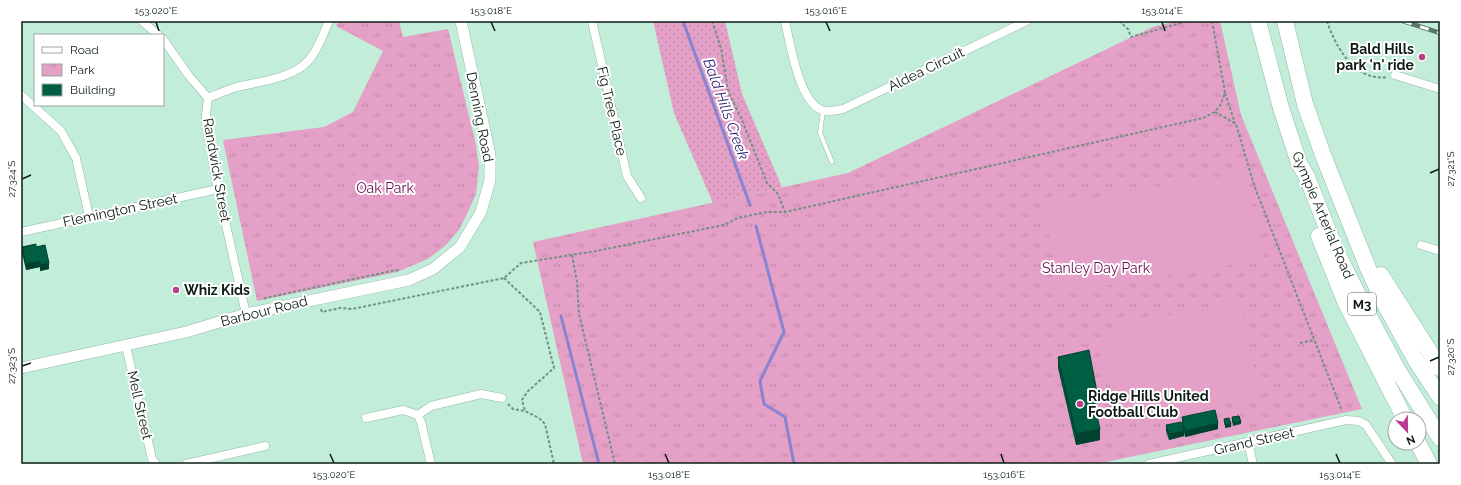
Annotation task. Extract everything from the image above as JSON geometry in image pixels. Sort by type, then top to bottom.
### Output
[{"type":"highway","name":"Gympie Arterial Road","points":[[1258,21],[1281,108],[1299,163],[1307,177],[1336,251],[1397,369],[1440,438]]},
{"type":"highway","name":"Gympie Arterial Road","points":[[1284,21],[1305,104],[1322,155],[1368,268],[1382,299],[1416,359],[1440,397]]},
{"type":"highway","points":[[1299,163],[1299,179],[1329,263],[1354,318],[1401,411]]},
{"type":"highway","points":[[1357,240],[1366,245],[1378,270],[1395,299],[1440,368]]},
{"type":"highway","points":[[1423,451],[1430,464]]},
{"type":"street","points":[[142,21],[157,34]]},
{"type":"street","points":[[208,98],[235,88],[289,74],[298,69],[309,60],[317,49],[329,21]]},
{"type":"street","name":"Denning Road","points":[[461,21],[490,155],[490,180],[481,212]]},
{"type":"street","name":"Fig Tree Place","points":[[592,21],[627,176],[641,198]]},
{"type":"street","points":[[785,21],[799,80],[813,105],[823,111]]},
{"type":"street","name":"Aldea Circuit","points":[[823,111],[843,109],[1027,21]]},
{"type":"street","name":"Randwick Street","points":[[164,40],[189,76],[208,98],[206,124],[218,189],[246,314]]},
{"type":"street","points":[[1394,75],[1440,89]]},
{"type":"street","points":[[21,95],[61,131],[76,158],[89,216]]},
{"type":"street","name":"Flemington Street","points":[[21,232],[218,189]]},
{"type":"street","name":"Barbour Road","points":[[21,368],[186,332],[246,314],[416,278],[433,269],[460,247],[481,212]]},
{"type":"street","points":[[1421,246],[1440,251]]},
{"type":"street","name":"Mell Street","points":[[126,346],[152,459],[156,464]]},
{"type":"street","points":[[418,415],[431,406],[481,394],[502,398]]},
{"type":"street","points":[[366,418],[403,410],[418,415],[432,464]]},
{"type":"street","name":"Grand Street","points":[[1149,464],[1346,420],[1359,421],[1366,426],[1392,464]]},
{"type":"street","points":[[1248,442],[1253,464]]},
{"type":"street","points":[[186,464],[218,460],[264,446]]},
{"type":"lane","points":[[823,111],[820,133],[832,162]]},
{"type":"path","points":[[712,21],[721,48],[728,91],[742,120],[766,183],[778,194],[785,212]]},
{"type":"path","points":[[1119,21],[1128,29],[1131,37],[1188,21]]},
{"type":"path","points":[[1212,21],[1225,92],[1254,185],[1346,420]]},
{"type":"path","points":[[1327,21],[1334,40],[1350,62],[1370,76],[1381,78],[1394,75]]},
{"type":"path","points":[[322,312],[340,308],[352,309],[504,278],[521,263],[572,255],[724,226],[738,218],[766,212],[785,212],[1203,118],[1215,112],[1221,104],[1225,92]]},
{"type":"path","points":[[1215,112],[1236,124]]},
{"type":"path","points":[[572,255],[577,282],[578,314],[615,464]]},
{"type":"path","points":[[263,302],[266,298],[396,270],[402,271]]},
{"type":"path","points":[[504,278],[540,312],[554,368],[528,392],[522,400],[525,411]]},
{"type":"path","points":[[1300,343],[1314,340]]},
{"type":"path","points":[[502,398],[513,409],[525,411],[539,418],[545,424],[554,464]]},
{"type":"green space","name":"Oak Park","points":[[339,21],[399,21],[403,37],[448,29],[476,145],[479,167],[476,194],[459,230],[446,245],[428,259],[397,272],[257,301],[223,140],[324,127],[353,112],[383,51],[336,26]]},
{"type":"green space","points":[[653,21],[725,21],[742,94],[782,187],[713,203],[674,113]]},
{"type":"green space","name":"Stanley Day Park","points":[[1177,21],[1220,21],[1241,115],[1362,409],[1096,464],[583,464],[533,242],[848,173],[1153,27]]},
{"type":"green space","points":[[1246,172],[1264,260],[1059,294],[1044,206]]},
{"type":"green space","points":[[370,174],[371,192],[352,193],[350,175]]},
{"type":"green space","points":[[1240,300],[1260,396],[1119,426],[1099,330]]},
{"type":"building","points":[[36,244],[36,247],[45,245],[49,263],[40,265],[40,261],[26,264],[22,247]]},
{"type":"building","name":"Ridge Hills United Football Club","points":[[1089,350],[1097,392],[1092,393],[1100,429],[1076,434],[1058,357]]},
{"type":"building","points":[[1215,410],[1218,423],[1185,431],[1182,417]]},
{"type":"building","points":[[1239,416],[1241,422],[1233,423],[1232,417]]},
{"type":"building","points":[[1229,418],[1231,424],[1225,425],[1224,419]]},
{"type":"building","points":[[1181,422],[1184,431],[1169,434],[1166,425]]},
{"type":"waterway","name":"Bald Hills Creek","points":[[683,21],[750,205]]},
{"type":"waterway","name":"Bald Hills Creek","points":[[756,226],[784,332],[760,381],[764,404],[785,417],[794,464]]},
{"type":"waterway","points":[[561,316],[599,464]]},
{"type":"railway","points":[[1403,21],[1440,33]]},
{"type":"place","name":"Bald Hills park 'n' ride","points":[[1422,57]]},
{"type":"place","name":"Whiz Kids","points":[[176,290]]},
{"type":"place","name":"Ridge Hills United Football Club","points":[[1080,404]]}]
